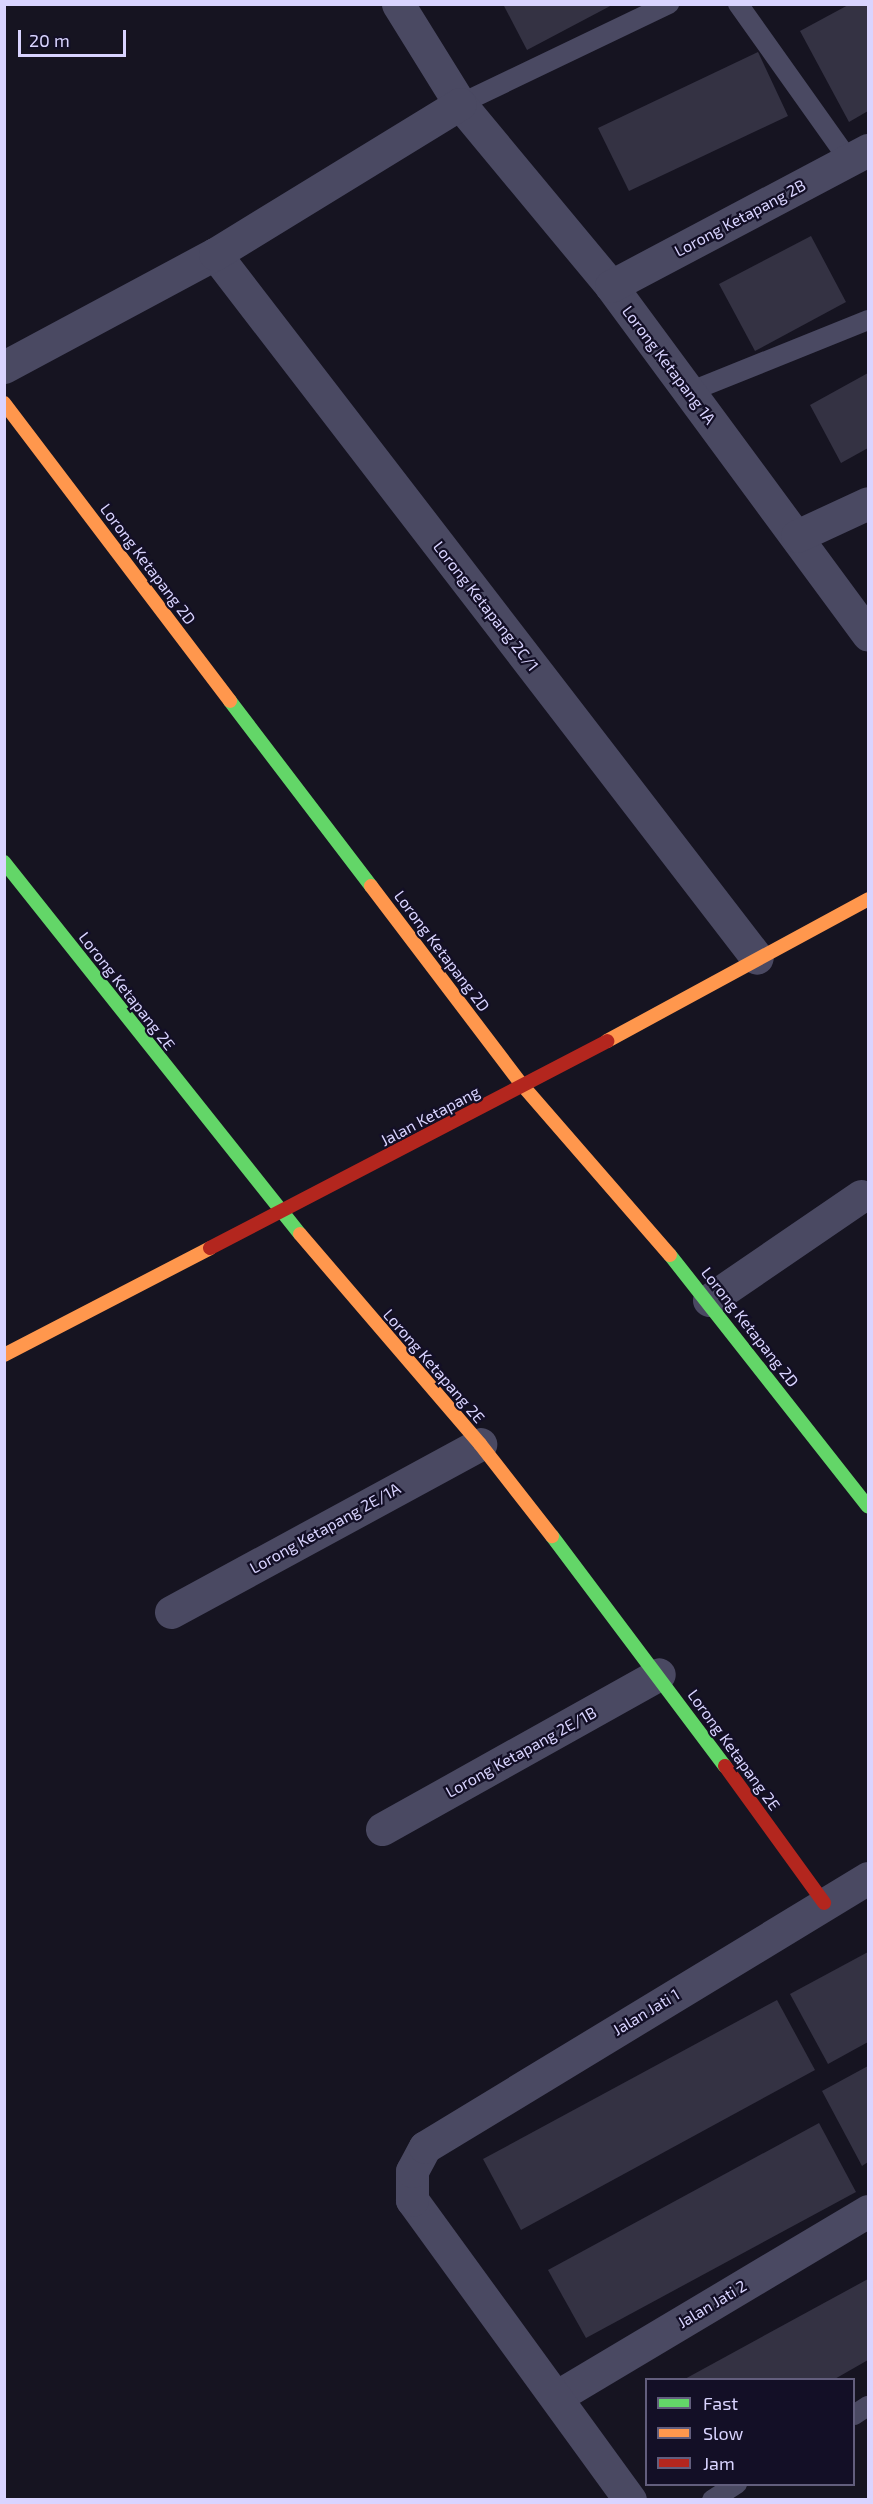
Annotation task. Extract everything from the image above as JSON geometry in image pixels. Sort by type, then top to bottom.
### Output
[{"type":"street","name":"Lorong Ketapang 1A","points":[[398,4],[460,104],[611,286],[868,634]]},
{"type":"street","points":[[4,367],[215,254],[460,104]]},
{"type":"street","name":"Lorong Ketapang 2B","points":[[611,286],[859,155]]},
{"type":"street","name":"Lorong Ketapang 2C/1","points":[[215,254],[757,958]]},
{"type":"street","name":"Lorong Ketapang 2D","points":[[4,403],[523,1086],[709,1299],[868,1507]]},
{"type":"street","points":[[797,536],[868,502]]},
{"type":"street","name":"Lorong Ketapang 2E","points":[[4,862],[281,1212],[480,1444],[660,1674],[824,1903]]},
{"type":"street","name":"Jalan Ketapang","points":[[5,1353],[523,1086],[868,899]]},
{"type":"street","points":[[709,1299],[861,1196]]},
{"type":"street","name":"Lorong Ketapang 2E/1A","points":[[171,1612],[480,1444]]},
{"type":"street","name":"Lorong Ketapang 2E/1B","points":[[382,1829],[660,1674]]},
{"type":"street","name":"Jalan Jati 1","points":[[556,2397],[412,2200],[412,2171],[425,2147],[868,1878]]},
{"type":"street","name":"Jalan Jati 2","points":[[556,2397],[868,2211]]},
{"type":"street","points":[[556,2397],[630,2499]]},
{"type":"lane","points":[[460,104],[669,4]]},
{"type":"lane","points":[[738,4],[859,155]]},
{"type":"lane","points":[[689,392],[868,320]]},
{"type":"lane","points":[[855,2414],[868,2406]]},
{"type":"lane","points":[[712,2499],[734,2486]]},
{"type":"building","points":[[503,4],[614,4],[527,50]]},
{"type":"building","points":[[850,4],[868,4],[868,111],[849,122],[800,31]]},
{"type":"building","points":[[758,52],[788,116],[629,191],[598,128]]},
{"type":"building","points":[[811,236],[846,302],[755,351],[719,284]]},
{"type":"building","points":[[868,373],[868,448],[841,463],[810,405]]},
{"type":"building","points":[[868,1952],[868,2042],[828,2064],[790,1994]]},
{"type":"building","points":[[777,2000],[815,2070],[521,2230],[483,2159]]},
{"type":"building","points":[[868,2066],[868,2162],[862,2166],[822,2091]]},
{"type":"building","points":[[819,2123],[856,2192],[586,2338],[548,2270]]},
{"type":"building","points":[[868,2279],[868,2360],[836,2378],[687,2378]]},
{"type":"traffic: fast","points":[[230,701],[371,886]]},
{"type":"traffic: fast","points":[[4,862],[300,1234]]},
{"type":"traffic: fast","points":[[670,1255],[868,1507]]},
{"type":"traffic: fast","points":[[552,1536],[725,1766]]},
{"type":"traffic: slow","points":[[4,403],[230,701]]},
{"type":"traffic: slow","points":[[371,886],[523,1086],[670,1255]]},
{"type":"traffic: slow","points":[[607,1041],[868,899]]},
{"type":"traffic: slow","points":[[300,1234],[480,1444],[552,1536]]},
{"type":"traffic: slow","points":[[4,1355],[210,1248]]},
{"type":"traffic: jam","points":[[210,1248],[607,1041]]},
{"type":"traffic: jam","points":[[725,1766],[824,1903]]}]
